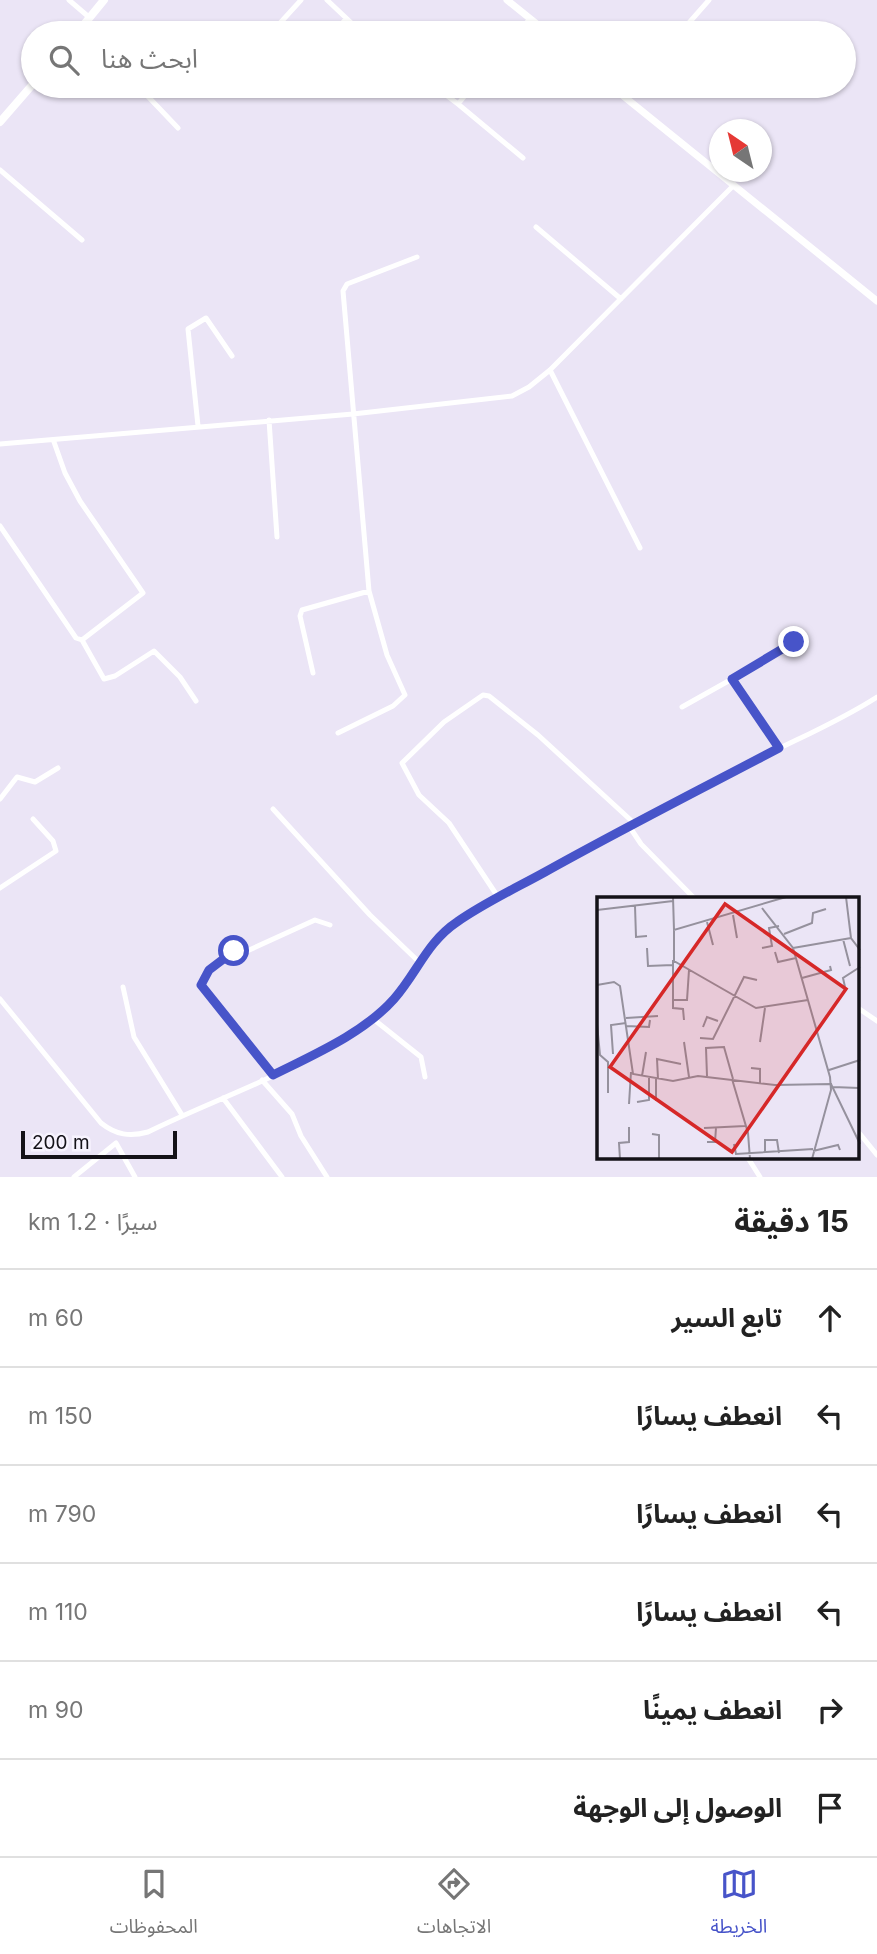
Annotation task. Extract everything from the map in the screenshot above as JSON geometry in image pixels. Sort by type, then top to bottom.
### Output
[{"type":"main road","points":[[88,21],[104,0]]},
{"type":"main road","points":[[0,122],[21,98]]},
{"type":"street","points":[[69,0],[90,18]]},
{"type":"street","points":[[282,21],[301,0]]},
{"type":"street","points":[[327,0],[348,21]]},
{"type":"street","points":[[507,0],[533,21]]},
{"type":"street","points":[[691,21],[709,0]]},
{"type":"street","points":[[149,98],[178,128]]},
{"type":"street","points":[[450,98],[523,159]]},
{"type":"street","points":[[458,104],[463,98]]},
{"type":"street","points":[[626,98],[877,301]]},
{"type":"street","points":[[0,170],[82,240]]},
{"type":"street","points":[[0,444],[54,442],[198,425],[353,414],[512,396],[529,387],[550,370],[734,185]]},
{"type":"street","points":[[536,227],[621,299]]},
{"type":"street","points":[[338,733],[393,706],[405,695],[387,655],[369,591],[343,287],[417,257]]},
{"type":"street","points":[[198,425],[188,329],[206,318],[232,356]]},
{"type":"street","points":[[550,370],[640,548]]},
{"type":"street","points":[[269,420],[277,537]]},
{"type":"street","points":[[54,442],[65,473],[80,501],[143,593],[82,640]]},
{"type":"street","points":[[0,526],[76,638],[82,640],[106,680],[150,652],[156,651],[189,688],[196,701]]},
{"type":"street","points":[[313,673],[300,616],[302,610],[369,591]]},
{"type":"street","points":[[682,707],[794,642]]},
{"type":"street","points":[[732,679],[779,748]]},
{"type":"street","points":[[498,897],[443,815],[419,795],[402,763],[444,722],[482,695],[489,696],[530,728],[632,825],[640,844],[693,897]]},
{"type":"street","points":[[0,999],[101,1123],[118,1133],[136,1135],[148,1132],[273,1075],[372,1018],[393,1000],[418,961],[439,935],[498,897],[877,697]]},
{"type":"street","points":[[0,799],[17,777],[35,782],[58,768]]},
{"type":"street","points":[[274,809],[370,915],[418,961]]},
{"type":"street","points":[[0,888],[56,851],[53,841],[33,819]]},
{"type":"street","points":[[273,1075],[205,992],[201,981],[209,970],[234,951],[247,951],[315,920],[330,925]]},
{"type":"street","points":[[123,987],[134,1037],[182,1115]]},
{"type":"street","points":[[860,1009],[877,1021]]},
{"type":"street","points":[[372,1018],[421,1057],[425,1077]]},
{"type":"street","points":[[262,1080],[292,1114],[301,1136],[327,1177]]},
{"type":"street","points":[[223,1098],[282,1177]]},
{"type":"street","points":[[74,1177],[116,1143],[118,1133]]},
{"type":"street","points":[[860,1134],[877,1155]]},
{"type":"street","points":[[116,1143],[135,1177]]},
{"type":"street","points":[[749,1160],[760,1177]]},
{"type":"route","points":[[234,951],[209,970],[201,985],[273,1075],[350,1033],[380,1012],[404,986],[418,961],[439,935],[464,917],[603,839],[779,748],[732,679],[794,642]]}]
